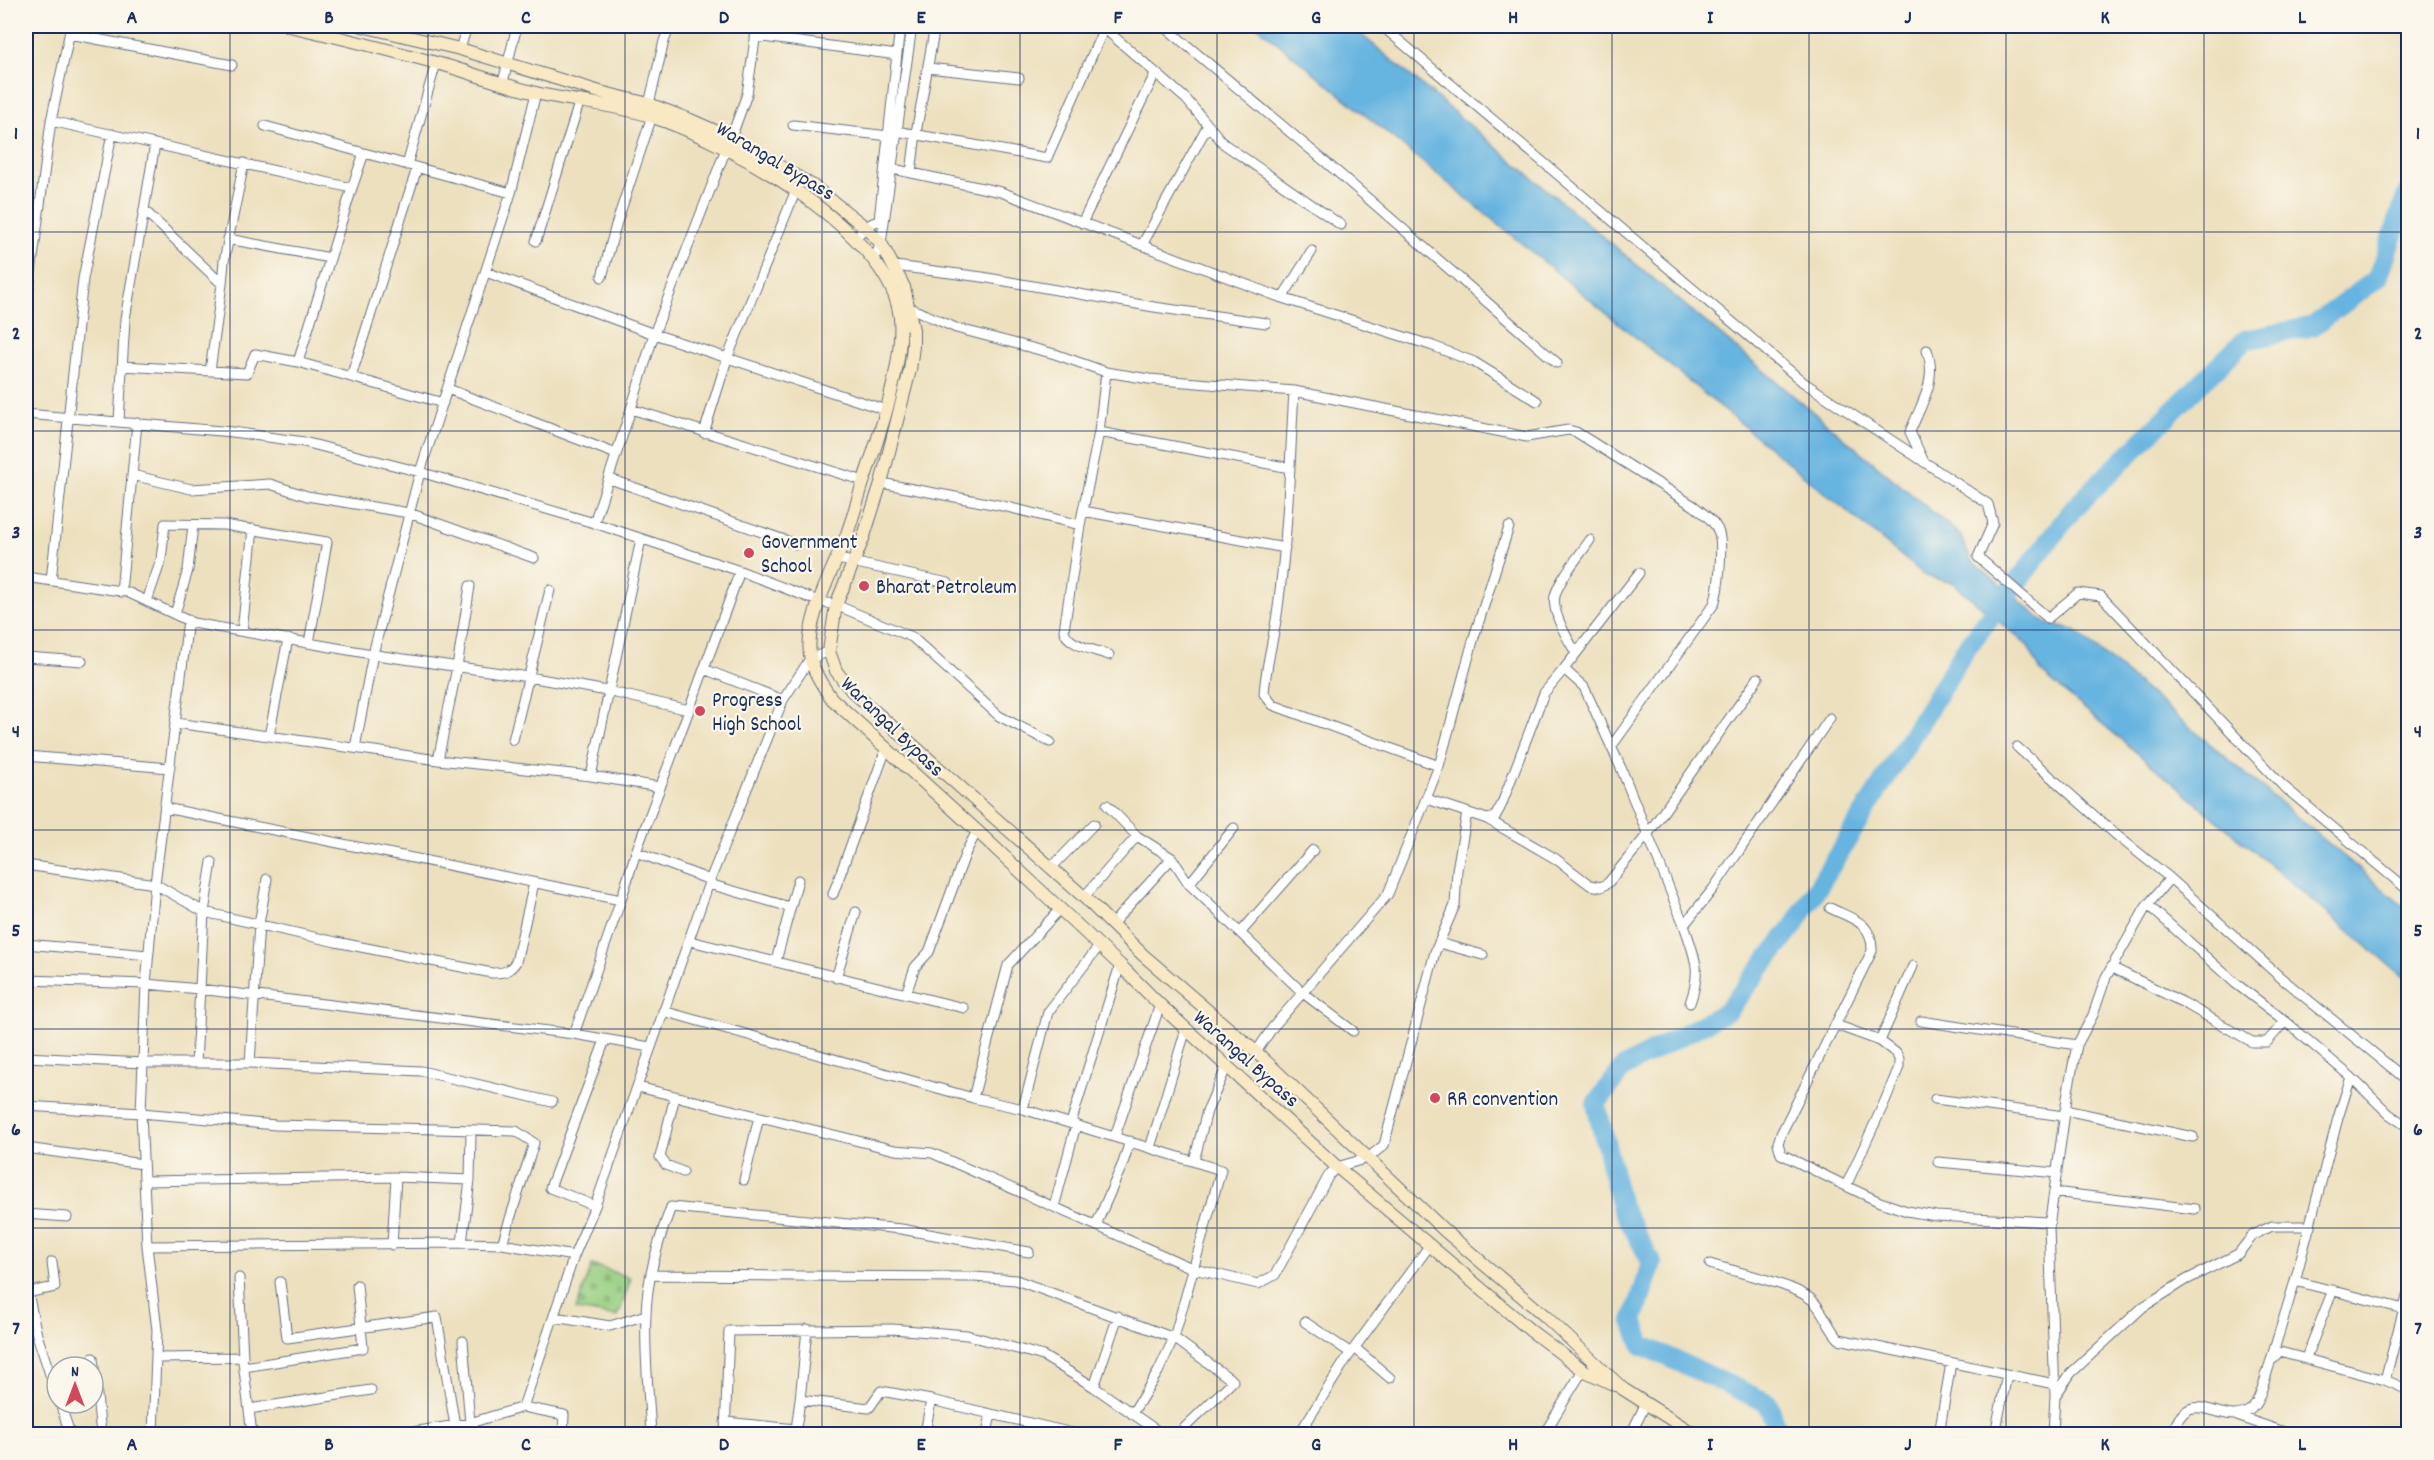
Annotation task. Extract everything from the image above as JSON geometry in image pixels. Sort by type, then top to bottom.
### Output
[{"type":"main road","name":"Warangal Bypass","points":[[289,26],[436,63],[536,93],[651,110],[729,143],[796,190],[856,238],[889,281],[900,316],[900,350],[886,410],[864,481],[838,559],[818,601],[812,628],[810,659],[832,699],[978,831],[1227,1066],[1330,1175],[1430,1245],[1512,1317],[1582,1370],[1623,1389]]},
{"type":"main road","points":[[362,26],[460,49],[651,110]]},
{"type":"main road","points":[[729,143],[813,186],[865,227],[881,243],[904,287],[913,330],[910,370],[881,483],[854,562],[836,605],[829,651],[836,671],[852,691],[1084,897],[1143,956],[1256,1052],[1445,1231],[1545,1316],[1623,1389],[1694,1434]]},
{"type":"street","points":[[460,49],[467,26]]},
{"type":"street","points":[[503,82],[517,26]]},
{"type":"street","points":[[603,277],[616,225],[651,110],[664,41],[670,26]]},
{"type":"street","points":[[594,523],[610,479],[654,334],[747,94],[758,26]]},
{"type":"street","points":[[874,260],[881,243],[893,169],[900,26]]},
{"type":"street","points":[[856,238],[865,227],[879,220],[912,26]]},
{"type":"street","points":[[911,172],[935,26]]},
{"type":"street","points":[[1164,26],[1341,175],[1557,363]]},
{"type":"street","points":[[1382,26],[1803,382],[1989,504],[1993,523],[1978,557],[2048,618],[2078,593],[2101,596],[2282,785],[2409,890]]},
{"type":"street","points":[[793,125],[916,133],[1047,158],[1100,27],[1186,99],[1224,144],[1341,225]]},
{"type":"street","points":[[26,311],[51,121],[70,30],[232,64]]},
{"type":"street","points":[[755,36],[897,56]]},
{"type":"street","points":[[351,378],[412,166],[436,63]]},
{"type":"street","points":[[928,68],[1019,78]]},
{"type":"street","points":[[1082,223],[1155,74]]},
{"type":"street","points":[[355,748],[373,654],[420,472],[511,193],[536,93]]},
{"type":"street","points":[[536,242],[580,100]]},
{"type":"street","points":[[51,121],[352,188]]},
{"type":"street","points":[[1142,245],[1208,125]]},
{"type":"street","points":[[265,126],[511,193]]},
{"type":"street","points":[[51,581],[83,279],[112,134]]},
{"type":"street","points":[[118,421],[125,319],[156,144]]},
{"type":"street","points":[[298,362],[364,153]]},
{"type":"street","points":[[210,371],[228,239],[243,163]]},
{"type":"street","points":[[893,169],[1001,192],[1282,298],[1433,346],[1474,362],[1537,401]]},
{"type":"street","points":[[704,433],[727,358],[796,190]]},
{"type":"street","points":[[144,210],[222,284]]},
{"type":"street","points":[[228,239],[330,258]]},
{"type":"street","points":[[1282,298],[1312,251]]},
{"type":"street","points":[[895,266],[982,277],[1154,307],[1266,323]]},
{"type":"street","points":[[486,272],[654,334],[886,410]]},
{"type":"street","points":[[908,307],[956,328],[1055,354],[1106,372],[1149,379],[1294,391],[1527,437],[1568,430],[1576,432],[1694,506],[1712,520],[1720,534],[1718,592],[1714,604],[1611,747]]},
{"type":"street","points":[[1924,462],[1910,432],[1930,382],[1932,365],[1927,350]]},
{"type":"street","points":[[122,366],[246,373],[255,354],[298,362],[443,403]]},
{"type":"street","points":[[1106,372],[1099,432],[1080,525],[1064,630],[1065,635],[1072,641],[1109,655]]},
{"type":"street","points":[[448,389],[616,454]]},
{"type":"street","points":[[1294,391],[1285,548],[1264,694],[1273,705],[1439,766]]},
{"type":"street","points":[[632,409],[864,481]]},
{"type":"street","points":[[26,414],[232,432],[304,442],[420,472],[594,523],[740,571],[818,601],[836,605],[912,637],[999,716],[1050,742]]},
{"type":"street","points":[[121,592],[137,423]]},
{"type":"street","points":[[1099,432],[1290,468]]},
{"type":"street","points":[[132,474],[190,489],[270,484],[307,496],[409,513],[534,558]]},
{"type":"street","points":[[610,479],[796,544]]},
{"type":"street","points":[[881,483],[1004,506],[1080,525]]},
{"type":"street","points":[[1083,511],[1285,548]]},
{"type":"street","points":[[147,601],[161,560],[165,524],[224,525],[327,542],[309,643]]},
{"type":"street","points":[[175,614],[188,570],[193,525]]},
{"type":"street","points":[[1256,1052],[1273,1027],[1388,894],[1439,766],[1474,638],[1509,527]]},
{"type":"street","points":[[242,631],[253,529]]},
{"type":"street","points":[[591,776],[607,691],[641,539]]},
{"type":"street","points":[[1576,653],[1566,638],[1554,599],[1557,589],[1590,540]]},
{"type":"street","points":[[838,559],[948,583]]},
{"type":"street","points":[[573,1034],[636,852],[740,571]]},
{"type":"street","points":[[1487,819],[1495,817],[1501,806],[1544,693],[1639,573]]},
{"type":"street","points":[[26,577],[127,592],[188,620],[242,631],[373,654],[529,676],[689,710]]},
{"type":"street","points":[[438,760],[457,667],[470,586]]},
{"type":"street","points":[[513,740],[550,590]]},
{"type":"street","points":[[153,1434],[157,1330],[147,1246],[141,1113],[146,984],[155,884],[188,620]]},
{"type":"street","points":[[268,736],[288,639]]},
{"type":"street","points":[[523,1407],[573,1257],[595,1206],[710,882],[783,700],[810,659],[829,651]]},
{"type":"street","points":[[26,657],[81,661]]},
{"type":"street","points":[[704,669],[783,700]]},
{"type":"street","points":[[1564,669],[1584,687],[1684,925],[1697,964],[1697,982],[1690,1003]]},
{"type":"street","points":[[1427,799],[1487,819],[1556,859],[1596,887],[1601,887],[1608,883],[1647,835],[1758,678]]},
{"type":"street","points":[[1684,925],[1713,889],[1830,718]]},
{"type":"street","points":[[176,723],[438,760],[591,776],[660,788]]},
{"type":"street","points":[[2017,747],[2115,834],[2170,878],[2280,977],[2409,1081]]},
{"type":"street","points":[[833,894],[886,749]]},
{"type":"street","points":[[26,756],[170,768]]},
{"type":"street","points":[[1107,805],[1137,836],[1172,858],[1189,884],[1303,993],[1353,1031]]},
{"type":"street","points":[[165,808],[621,900]]},
{"type":"street","points":[[638,1087],[895,1150],[932,1153],[1194,1269],[1258,1284],[1275,1275],[1330,1175],[1368,1158],[1384,1145],[1439,943],[1455,905],[1457,870],[1467,813]]},
{"type":"street","points":[[1051,868],[1094,824]]},
{"type":"street","points":[[1189,884],[1234,828]]},
{"type":"street","points":[[906,994],[915,967],[929,952],[966,852],[978,831]]},
{"type":"street","points":[[1084,897],[1137,836]]},
{"type":"street","points":[[1241,932],[1313,850]]},
{"type":"street","points":[[636,852],[710,882],[790,907]]},
{"type":"street","points":[[1112,924],[1172,858]]},
{"type":"street","points":[[196,1063],[204,912],[212,862]]},
{"type":"street","points":[[26,866],[155,884],[204,912],[492,973],[504,973],[512,969],[516,962],[534,883]]},
{"type":"street","points":[[2053,1434],[2055,1396],[2049,1222],[2077,1045],[2093,1015],[2106,977],[2148,905],[2170,878]]},
{"type":"street","points":[[250,1063],[259,924],[267,879]]},
{"type":"street","points":[[776,961],[798,880]]},
{"type":"street","points":[[2148,905],[2235,983],[2351,1077],[2390,1114],[2409,1127]]},
{"type":"street","points":[[973,1098],[1008,965],[1060,908]]},
{"type":"street","points":[[1830,908],[1865,926],[1871,933],[1872,951],[1781,1134],[1778,1148],[1781,1154],[1880,1202],[1906,1211],[1936,1216],[2049,1222]]},
{"type":"street","points":[[836,978],[856,912]]},
{"type":"street","points":[[690,941],[964,1008]]},
{"type":"street","points":[[1439,943],[1483,955]]},
{"type":"street","points":[[26,944],[148,955]]},
{"type":"street","points":[[1023,1108],[1048,1012],[1100,945]]},
{"type":"street","points":[[1054,1207],[1073,1124],[1120,964]]},
{"type":"street","points":[[1880,1041],[1913,966]]},
{"type":"street","points":[[2113,968],[2184,1003],[2252,1042],[2267,1042],[2284,1021]]},
{"type":"street","points":[[26,980],[146,984],[199,989],[573,1034],[651,1047]]},
{"type":"street","points":[[1115,1136],[1160,1005]]},
{"type":"street","points":[[663,1011],[973,1098],[1023,1108],[1221,1170],[1174,1338],[1158,1372],[1132,1414]]},
{"type":"street","points":[[1921,1021],[2077,1045]]},
{"type":"street","points":[[1836,1025],[1880,1041],[1896,1053],[1899,1067],[1846,1186]]},
{"type":"street","points":[[1150,1148],[1186,1029]]},
{"type":"street","points":[[595,1206],[550,1188],[605,1040]]},
{"type":"street","points":[[26,1056],[143,1063],[250,1063],[421,1071],[552,1102]]},
{"type":"street","points":[[1194,1161],[1207,1111],[1227,1066]]},
{"type":"street","points":[[2237,1416],[2251,1410],[2258,1401],[2311,1226],[2337,1118],[2351,1077]]},
{"type":"street","points":[[675,1096],[660,1156],[666,1165],[683,1172]]},
{"type":"street","points":[[1935,1099],[2065,1113],[2193,1137]]},
{"type":"street","points":[[26,1106],[276,1125],[516,1131],[534,1143],[502,1244]]},
{"type":"street","points":[[744,1180],[759,1117]]},
{"type":"street","points":[[462,1243],[470,1180],[471,1131]]},
{"type":"street","points":[[1096,1225],[1130,1141]]},
{"type":"street","points":[[26,1148],[143,1164]]},
{"type":"street","points":[[1938,1162],[2057,1173]]},
{"type":"street","points":[[144,1181],[396,1177],[470,1180]]},
{"type":"street","points":[[392,1245],[396,1177]]},
{"type":"street","points":[[2054,1192],[2195,1209]]},
{"type":"street","points":[[651,1434],[646,1315],[651,1275],[661,1232],[671,1207],[901,1229],[1029,1252]]},
{"type":"street","points":[[26,1214],[67,1217]]},
{"type":"street","points":[[2055,1396],[2071,1373],[2143,1307],[2186,1280],[2238,1254],[2253,1235],[2272,1226],[2311,1226]]},
{"type":"street","points":[[147,1246],[502,1244],[573,1257]]},
{"type":"street","points":[[1299,1434],[1353,1350],[1430,1245]]},
{"type":"street","points":[[45,1359],[27,1293],[55,1287],[52,1262]]},
{"type":"street","points":[[1710,1264],[1810,1298],[1831,1331],[1839,1339],[2054,1384]]},
{"type":"street","points":[[651,1275],[974,1277],[1016,1280],[1174,1338],[1233,1381],[1178,1434]]},
{"type":"street","points":[[239,1278],[243,1362],[252,1434]]},
{"type":"street","points":[[2295,1281],[2404,1310]]},
{"type":"street","points":[[280,1282],[287,1338],[437,1317],[455,1426]]},
{"type":"street","points":[[156,1358],[243,1362],[363,1348],[357,1285]]},
{"type":"street","points":[[2306,1358],[2333,1290]]},
{"type":"street","points":[[2385,1380],[2408,1294]]},
{"type":"street","points":[[554,1317],[610,1326],[646,1315]]},
{"type":"street","points":[[1094,1387],[1118,1316]]},
{"type":"street","points":[[1305,1322],[1353,1350],[1390,1378]]},
{"type":"street","points":[[725,1422],[796,1429],[807,1329]]},
{"type":"street","points":[[725,1434],[729,1331],[807,1329],[892,1329],[967,1335],[1043,1356],[1094,1387],[1162,1434]]},
{"type":"street","points":[[463,1341],[470,1423]]},
{"type":"street","points":[[2271,1360],[2280,1352],[2385,1380],[2409,1390]]},
{"type":"street","points":[[1939,1434],[1951,1363]]},
{"type":"street","points":[[1544,1434],[1582,1370]]},
{"type":"street","points":[[1995,1434],[2007,1375]]},
{"type":"street","points":[[249,1409],[371,1390]]},
{"type":"street","points":[[800,1400],[869,1408],[881,1391],[991,1414],[1051,1431],[1077,1434]]},
{"type":"street","points":[[925,1434],[931,1400]]},
{"type":"street","points":[[1631,1434],[1645,1405]]},
{"type":"street","points":[[399,1434],[470,1423],[523,1407],[564,1415],[563,1434]]},
{"type":"street","points":[[2172,1434],[2187,1409],[2200,1407],[2237,1416],[2290,1434]]},
{"type":"street","points":[[987,1434],[991,1414]]},
{"type":"street","points":[[64,1415],[70,1434]]},
{"type":"street","points":[[99,1415],[101,1434]]},
{"type":"green space","points":[[592,1265],[631,1278],[618,1317],[576,1310]]},
{"type":"water","points":[[1257,26],[1351,26],[1960,535],[1972,561],[2047,624],[2074,630],[2408,910],[2408,981],[2041,672],[2028,646],[1953,583],[1926,576]]},
{"type":"waterway","points":[[1779,1434],[1768,1403],[1642,1345],[1633,1321],[1652,1263],[1621,1206],[1596,1104],[1624,1067],[1727,1011],[1793,927],[1965,650],[2074,508],[2245,340],[2313,326],[2378,278],[2408,192]]},
{"type":"place","name":"Government School","points":[[749,553]]},
{"type":"place","name":"Bharat Petroleum","points":[[864,586]]},
{"type":"place","name":"Progress High School","points":[[700,711]]},
{"type":"place","name":"RR convention","points":[[1435,1098]]}]
